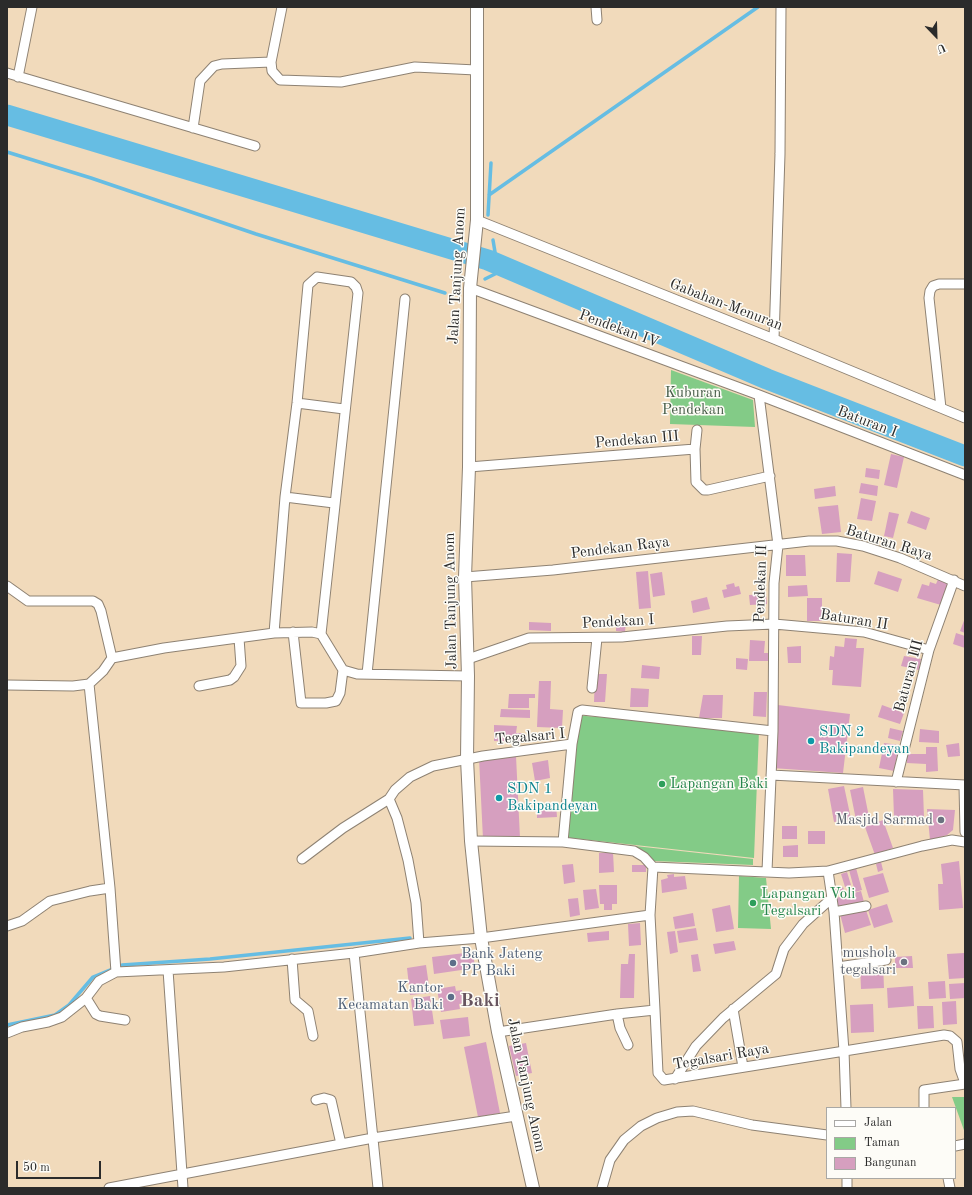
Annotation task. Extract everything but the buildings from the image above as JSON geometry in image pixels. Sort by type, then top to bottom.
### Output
[{"type":"main road","name":"Jalan Tanjung Anom","points":[[477,7],[477,220],[470,282],[469,467],[465,577],[468,659],[467,759],[471,841],[481,938],[498,1032],[533,1188]]},
{"type":"street","points":[[18,77],[32,7]]},
{"type":"street","points":[[282,7],[271,62],[272,71],[280,80],[341,82],[415,67],[476,70]]},
{"type":"street","points":[[596,7],[597,20]]},
{"type":"street","points":[[774,338],[780,147],[782,7]]},
{"type":"street","points":[[193,128],[200,81],[214,66],[222,64],[271,62]]},
{"type":"street","points":[[7,73],[254,146]]},
{"type":"street","name":"Gabahan-Menuran","points":[[477,220],[774,338],[965,418]]},
{"type":"street","points":[[274,633],[285,497],[297,403],[308,285],[317,276],[351,282],[356,287],[358,293],[344,408],[321,634],[343,670],[340,693],[336,700],[326,704],[302,703],[300,697],[293,632]]},
{"type":"street","name":"Pendekan IV","points":[[470,282],[759,395]]},
{"type":"street","points":[[941,408],[929,298],[930,290],[933,286],[939,284],[965,284]]},
{"type":"street","points":[[367,674],[405,299]]},
{"type":"street","name":"Baturan I","points":[[759,395],[965,475]]},
{"type":"street","name":"Pendekan II","points":[[759,395],[778,545],[774,583],[773,731],[767,871]]},
{"type":"street","points":[[297,403],[344,408]]},
{"type":"street","points":[[695,449],[697,430]]},
{"type":"street","name":"Pendekan III","points":[[469,467],[695,449],[696,482],[704,490],[770,476]]},
{"type":"street","points":[[285,497],[334,503]]},
{"type":"street","name":"Baturan Raya","points":[[778,545],[809,541],[849,542],[900,558],[965,586]]},
{"type":"street","name":"Pendekan Raya","points":[[465,577],[553,570],[778,545]]},
{"type":"street","name":"Baturan III","points":[[896,782],[929,650],[954,580]]},
{"type":"street","points":[[7,586],[28,601],[93,601],[98,604],[102,611],[112,658]]},
{"type":"street","name":"Pendekan I","points":[[468,659],[529,638],[596,638],[727,626],[774,624]]},
{"type":"street","name":"Baturan II","points":[[774,624],[839,628],[864,632],[929,650]]},
{"type":"street","points":[[7,685],[73,686],[89,684],[103,671],[112,658],[164,648],[274,633],[312,632],[321,634]]},
{"type":"street","points":[[199,686],[230,680],[234,677],[241,666],[239,638]]},
{"type":"street","points":[[592,688],[596,638]]},
{"type":"street","points":[[343,670],[357,674],[468,676]]},
{"type":"street","points":[[89,684],[110,888],[116,969]]},
{"type":"street","points":[[572,744],[578,712],[582,710],[773,731]]},
{"type":"street","name":"Tegalsari I","points":[[302,860],[343,828],[389,799],[402,783],[421,770],[467,759],[572,744],[563,842]]},
{"type":"street","points":[[771,775],[964,786],[964,830],[952,840]]},
{"type":"street","points":[[389,799],[397,818],[409,867],[416,903],[419,943]]},
{"type":"street","points":[[653,867],[789,873],[828,871],[922,846],[952,840],[965,842]]},
{"type":"street","points":[[471,841],[563,842],[634,851],[644,857],[653,867],[650,915],[655,1010],[617,1014],[498,1032]]},
{"type":"street","points":[[828,871],[834,912],[844,1051],[846,1107]]},
{"type":"street","points":[[7,926],[22,921],[50,901],[83,892],[110,888]]},
{"type":"street","points":[[674,1079],[696,1046],[733,1009],[776,974],[784,949],[803,924],[832,898]]},
{"type":"street","points":[[834,912],[866,906]]},
{"type":"street","points":[[7,1033],[22,1027],[48,1022],[62,1017],[86,998],[98,980],[116,969],[168,970],[354,953],[419,943],[481,938],[650,915]]},
{"type":"street","points":[[354,953],[378,1188]]},
{"type":"street","points":[[292,959],[295,1000],[308,1010],[313,1036]]},
{"type":"street","points":[[838,967],[886,960]]},
{"type":"street","points":[[168,970],[183,1188]]},
{"type":"street","points":[[86,998],[96,1014],[125,1020]]},
{"type":"street","points":[[733,1009],[743,1067]]},
{"type":"street","name":"Tegalsari Raya","points":[[655,1010],[658,1073],[664,1080],[944,1035],[961,1040]]},
{"type":"street","points":[[617,1014],[621,1033],[628,1045]]},
{"type":"street","points":[[924,1107],[924,1090],[965,1083],[960,1069],[961,1040]]},
{"type":"street","points":[[316,1100],[324,1098],[331,1100],[341,1144]]},
{"type":"street","points":[[602,1188],[610,1160],[624,1140],[641,1126],[657,1118],[677,1112],[693,1111],[752,1125],[826,1135]]},
{"type":"street","points":[[109,1188],[373,1138],[516,1116]]},
{"type":"green space","name":"Kuburan Pendekan","points":[[671,370],[753,400],[755,427],[670,424]]},
{"type":"green space","name":"Lapangan Baki","points":[[573,715],[759,730],[754,858],[562,837]]},
{"type":"green space","points":[[635,846],[753,859],[753,865],[654,861]]},
{"type":"green space","name":"Lapangan Voli Tegalsari","points":[[739,876],[766,878],[771,929],[738,928]]},
{"type":"green space","points":[[952,1097],[965,1097],[965,1133],[956,1107]]},
{"type":"waterway","points":[[489,195],[758,7]]},
{"type":"waterway","points":[[7,115],[488,260],[767,379],[965,456]]},
{"type":"waterway","points":[[7,152],[91,178],[256,234],[445,293]]},
{"type":"waterway","points":[[488,215],[491,163]]},
{"type":"waterway","points":[[493,240],[497,264]]},
{"type":"waterway","points":[[485,279],[507,268]]},
{"type":"waterway","points":[[7,1025],[55,1015],[69,1005],[93,977],[122,965],[210,959],[410,938]]},
{"type":"place","name":"SDN 2 Bakipandeyan","points":[[811,741]]},
{"type":"place","name":"Lapangan Baki","points":[[662,784]]},
{"type":"place","name":"SDN 1 Bakipandeyan","points":[[499,798]]},
{"type":"place","name":"Masjid Sarmad","points":[[941,820]]},
{"type":"place","name":"Lapangan Voli Tegalsari","points":[[753,903]]},
{"type":"place","name":"mushola tegalsari","points":[[904,962]]},
{"type":"place","name":"Bank Jateng PP Baki","points":[[453,963]]},
{"type":"place","name":"Kantor Kecamatan Baki","points":[[451,997]]},
{"type":"district","name":"Baki","points":[[480,1001]]}]
